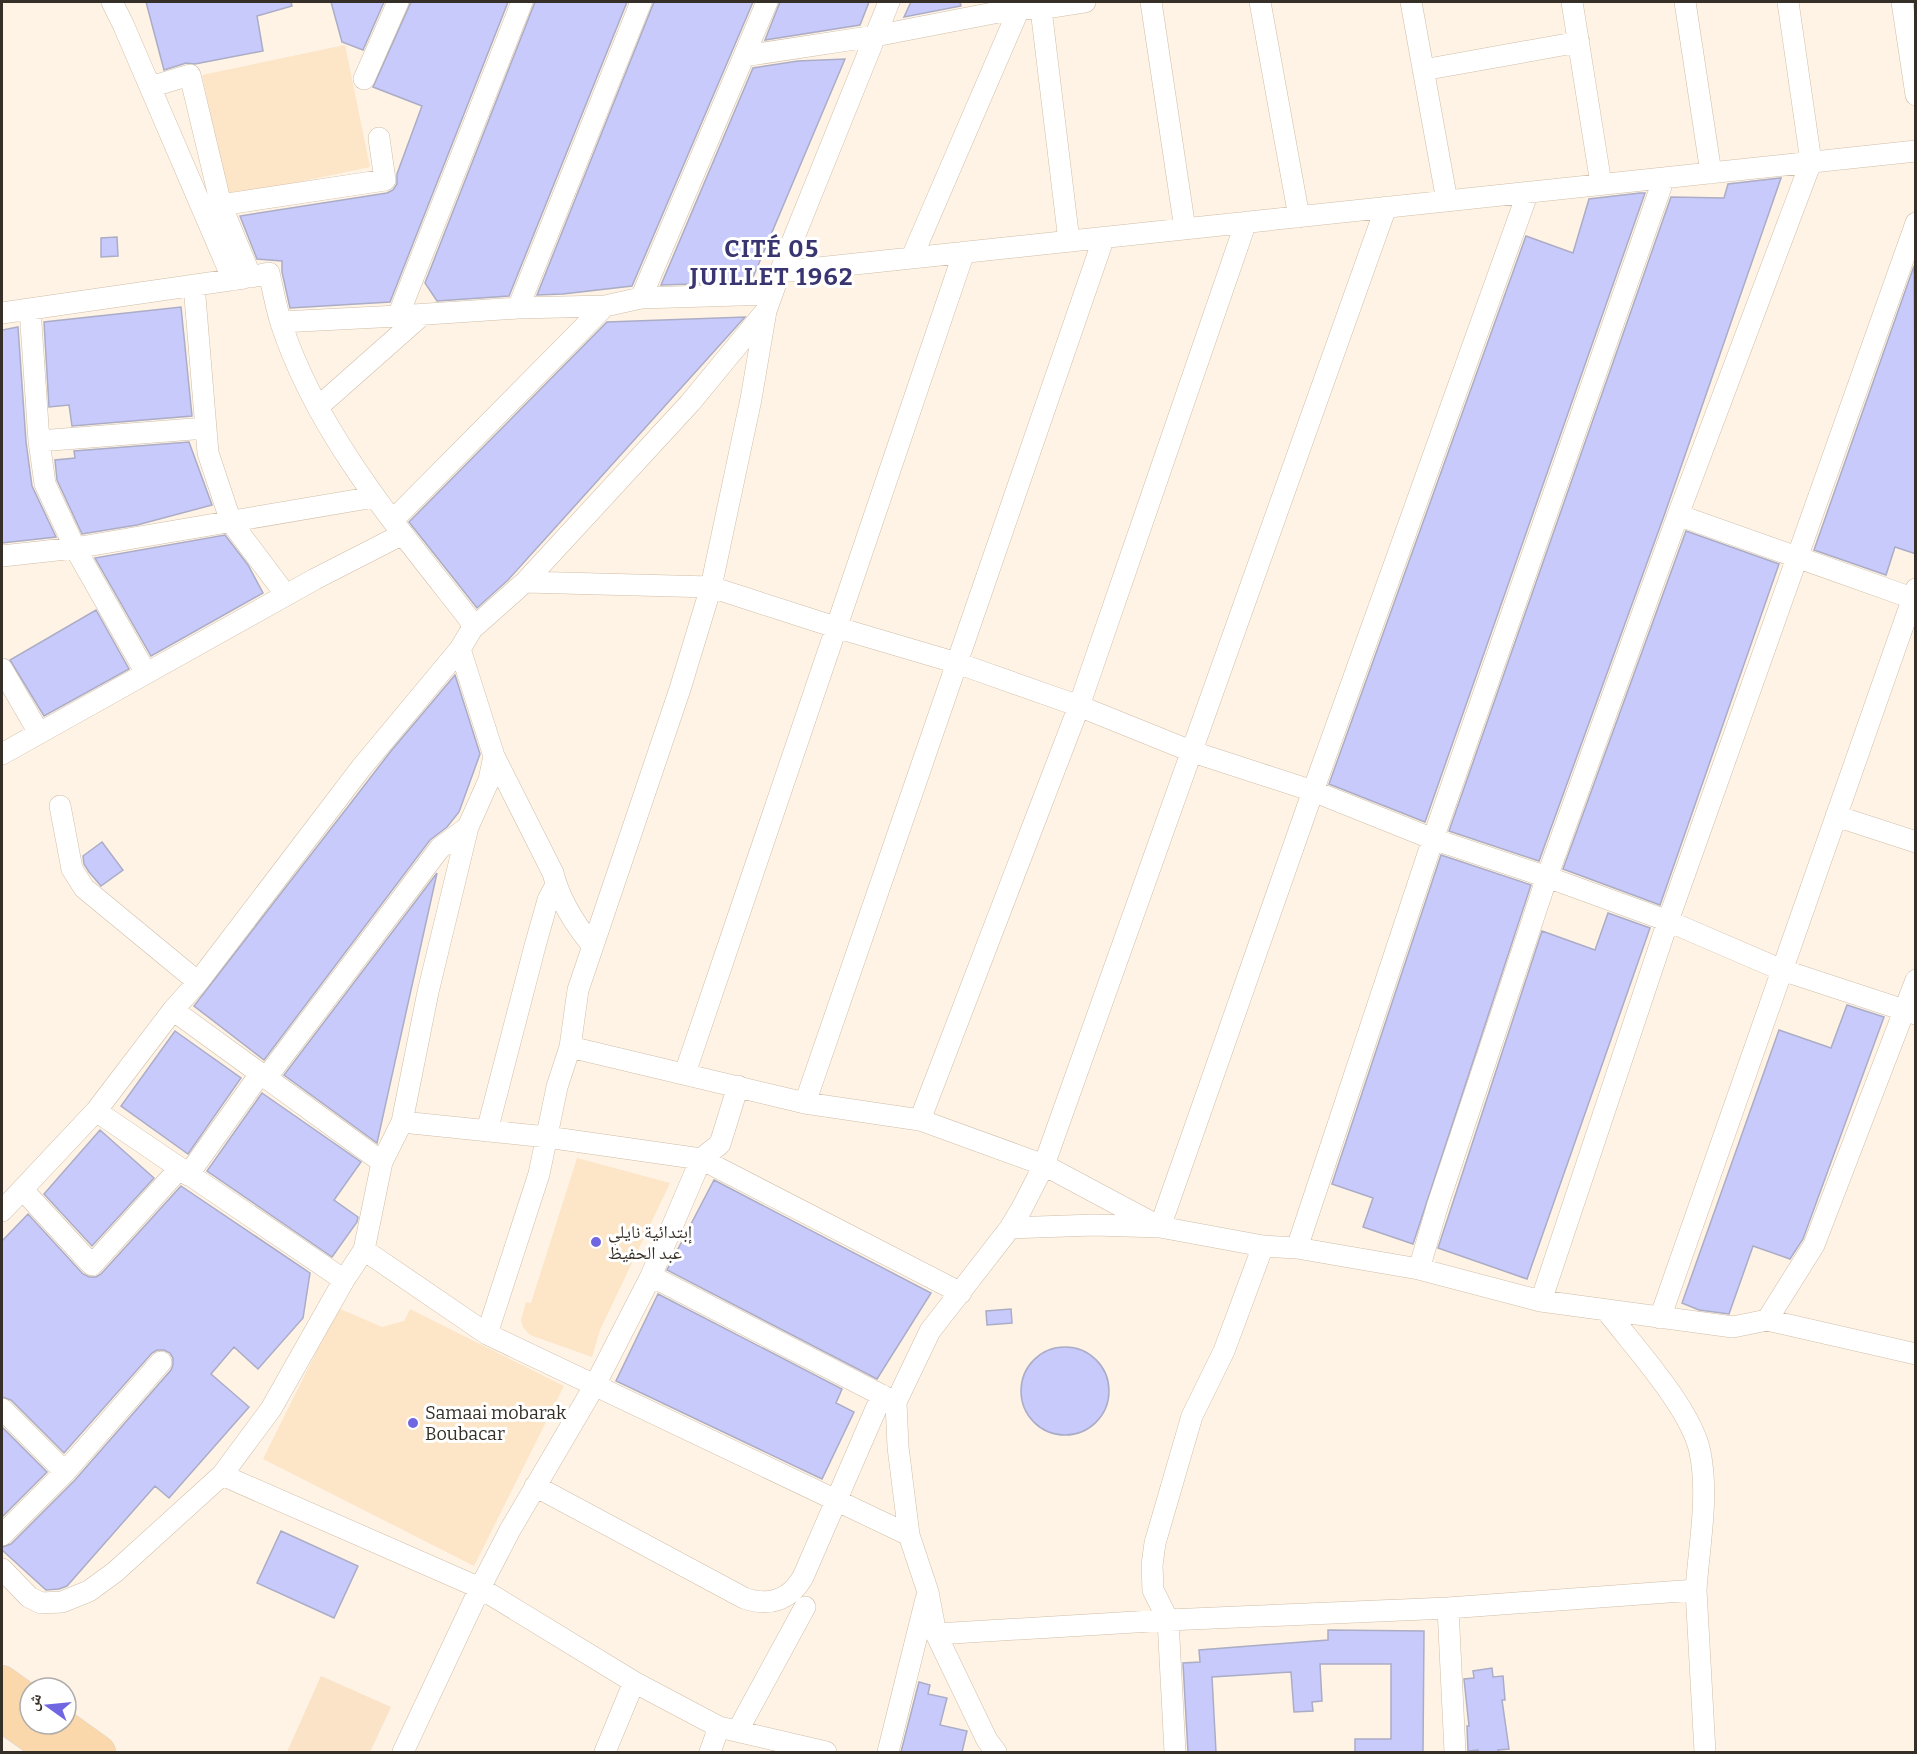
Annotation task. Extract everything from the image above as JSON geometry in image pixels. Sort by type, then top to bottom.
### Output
[{"type":"highway","points":[[2,1682],[18,1693]]},
{"type":"highway","points":[[2,1715],[54,1752]]},
{"type":"highway","points":[[77,1736],[99,1752]]},
{"type":"street","points":[[112,2],[150,87],[242,278]]},
{"type":"street","points":[[364,79],[399,2]]},
{"type":"street","points":[[398,316],[522,2]]},
{"type":"street","points":[[518,308],[642,2]]},
{"type":"street","points":[[641,298],[767,2]]},
{"type":"street","points":[[488,1334],[539,1174],[557,1087],[570,1047],[578,990],[680,689],[711,587],[769,303],[890,2]]},
{"type":"street","points":[[744,56],[875,36],[1020,5],[1041,9],[1085,2]]},
{"type":"street","points":[[1150,2],[1185,229]]},
{"type":"street","points":[[1260,2],[1299,217]]},
{"type":"street","points":[[1411,2],[1447,201]]},
{"type":"street","points":[[1572,2],[1601,184]]},
{"type":"street","points":[[1686,2],[1711,173]]},
{"type":"street","points":[[1419,1269],[1438,1204],[1548,877],[1678,515],[1810,162],[1788,2]]},
{"type":"street","points":[[1902,2],[1916,95]]},
{"type":"street","points":[[912,258],[1020,5]]},
{"type":"street","points":[[1041,9],[1069,241]]},
{"type":"street","points":[[1423,70],[1579,42]]},
{"type":"street","points":[[150,87],[190,75],[221,205],[242,278]]},
{"type":"street","points":[[221,205],[385,180],[380,138]]},
{"type":"street","points":[[780,272],[1916,151]]},
{"type":"street","points":[[1297,1248],[1433,839],[1664,178]]},
{"type":"street","points":[[1160,1227],[1313,791],[1528,192]]},
{"type":"street","points":[[536,1486],[744,1598],[763,1603],[783,1599],[798,1586],[837,1501],[889,1398],[930,1331],[1010,1228],[1044,1165],[1386,207]]},
{"type":"street","points":[[920,1120],[1079,706],[1246,222]]},
{"type":"street","points":[[1541,1301],[1668,921],[1916,223]]},
{"type":"street","points":[[805,1103],[1104,237]]},
{"type":"street","points":[[685,1072],[964,252]]},
{"type":"street","points":[[2,314],[269,273],[281,322],[318,407],[374,497],[470,620],[472,629]]},
{"type":"street","points":[[194,285],[208,453],[231,522],[286,595]]},
{"type":"street","points":[[281,322],[518,308],[605,306],[641,298],[769,303]]},
{"type":"street","points":[[2,1211],[96,1111],[173,1010],[198,982],[361,768],[460,649],[472,629],[525,582],[690,403],[769,303]]},
{"type":"street","points":[[2,754],[286,595],[398,527],[605,306]]},
{"type":"street","points":[[30,309],[39,441],[45,484],[75,548],[146,673]]},
{"type":"street","points":[[318,407],[422,315]]},
{"type":"street","points":[[39,441],[206,428]]},
{"type":"street","points":[[2,556],[75,548],[374,497]]},
{"type":"street","points":[[1660,1318],[1914,593],[1796,558],[1678,515]]},
{"type":"street","points":[[525,582],[711,587],[957,663],[1079,706],[1192,752],[1313,791],[1433,839],[1548,877],[1668,921],[1782,970],[1910,1012]]},
{"type":"street","points":[[460,649],[494,756],[554,873],[556,885],[573,922],[592,945]]},
{"type":"street","points":[[2,669],[39,733]]},
{"type":"street","points":[[2,1569],[30,1597],[41,1603],[62,1602],[89,1591],[115,1572],[222,1475],[271,1409],[344,1280],[364,1250],[382,1162],[402,1122],[426,1002],[468,827],[489,780],[494,756]]},
{"type":"street","points":[[60,806],[72,869],[84,888],[198,982]]},
{"type":"street","points":[[1836,816],[1916,842]]},
{"type":"street","points":[[23,1190],[92,1265],[183,1172],[263,1076],[440,848],[453,836],[468,827]]},
{"type":"street","points":[[487,1131],[548,900],[556,885]]},
{"type":"street","points":[[1767,1320],[1814,1245],[1910,1012],[1916,980]]},
{"type":"street","points":[[173,1010],[382,1162]]},
{"type":"street","points":[[570,1047],[685,1072],[805,1103],[920,1120],[1044,1165],[1160,1227]]},
{"type":"street","points":[[403,1752],[480,1588],[595,1385],[651,1276],[701,1159],[720,1144],[738,1086]]},
{"type":"street","points":[[96,1111],[344,1280]]},
{"type":"street","points":[[402,1122],[547,1137],[701,1159],[961,1293]]},
{"type":"street","points":[[1010,1228],[1094,1225],[1160,1227],[1263,1246],[1297,1248],[1419,1269],[1541,1301],[1733,1327],[1767,1320],[1916,1353]]},
{"type":"street","points":[[1175,1752],[1168,1620],[1153,1590],[1152,1565],[1155,1543],[1192,1416],[1224,1351],[1263,1246]]},
{"type":"street","points":[[364,1250],[488,1334],[909,1535]]},
{"type":"street","points":[[651,1276],[889,1398]]},
{"type":"street","points":[[1606,1310],[1680,1407],[1700,1451],[1704,1499],[1696,1590],[1705,1752]]},
{"type":"street","points":[[2,1535],[65,1472],[161,1362]]},
{"type":"street","points":[[889,1398],[898,1447],[909,1535],[928,1592],[936,1634],[989,1748]]},
{"type":"street","points":[[2,1409],[65,1472]]},
{"type":"street","points":[[222,1475],[480,1588],[634,1682],[729,1729],[794,1749],[826,1752]]},
{"type":"street","points":[[936,1634],[1168,1620],[1448,1608],[1696,1590]]},
{"type":"street","points":[[888,1752],[928,1592]]},
{"type":"street","points":[[710,1752],[729,1729],[805,1607]]},
{"type":"street","points":[[1448,1608],[1455,1752]]},
{"type":"street","points":[[605,1752],[634,1682]]},
{"type":"shaded area","points":[[345,45],[370,167],[228,197],[202,75]]},
{"type":"shaded area","name":"إبتدائية نايلي عبد الحفيظ","points":[[577,1158],[670,1183],[600,1330],[592,1357],[530,1335],[523,1327],[521,1320],[526,1302],[531,1303]]},
{"type":"shaded area","name":"Samaai mobarak Boubacar","points":[[338,1308],[382,1327],[404,1321],[410,1309],[564,1386],[474,1566],[263,1459]]},
{"type":"shaded area","points":[[321,1676],[391,1707],[370,1752],[287,1752]]},
{"type":"building","points":[[146,2],[291,2],[292,6],[257,16],[263,51],[195,64],[186,63],[164,70]]},
{"type":"building","points":[[331,2],[384,2],[363,50],[342,42]]},
{"type":"building","points":[[411,2],[508,2],[390,302],[290,308],[282,272],[282,261],[257,259],[240,216],[387,193],[393,190],[397,184],[397,174],[422,106],[373,87]]},
{"type":"building","points":[[535,2],[627,2],[509,296],[437,301],[425,283]]},
{"type":"building","points":[[654,2],[753,2],[632,286],[537,295]]},
{"type":"building","points":[[780,2],[869,2],[860,25],[765,40]]},
{"type":"building","points":[[911,2],[960,2],[961,6],[904,17]]},
{"type":"building","points":[[845,59],[751,282],[661,285],[753,68],[798,61]]},
{"type":"building","points":[[1781,178],[1665,513],[1539,861],[1449,831],[1671,197],[1724,198],[1728,184]]},
{"type":"building","points":[[1645,193],[1425,822],[1329,784],[1526,236],[1573,253],[1589,199]]},
{"type":"building","points":[[117,237],[118,256],[101,257],[101,238]]},
{"type":"building","points":[[1914,266],[1916,554],[1895,547],[1886,575],[1814,550]]},
{"type":"building","points":[[181,307],[192,416],[72,426],[69,405],[49,407],[44,322]]},
{"type":"building","points":[[745,317],[508,580],[477,608],[409,522],[607,322]]},
{"type":"building","points":[[18,327],[26,442],[32,486],[56,537],[2,543],[2,330]]},
{"type":"building","points":[[189,442],[212,505],[137,525],[82,534],[57,480],[55,460],[75,458],[74,451]]},
{"type":"building","points":[[1686,531],[1779,564],[1660,905],[1563,869]]},
{"type":"building","points":[[225,535],[248,565],[263,593],[151,656],[95,558]]},
{"type":"building","points":[[96,610],[129,669],[44,716],[10,660]]},
{"type":"building","points":[[455,675],[480,754],[459,812],[447,827],[430,840],[264,1060],[194,1006],[391,751]]},
{"type":"building","points":[[102,842],[123,870],[101,886],[84,864],[83,856]]},
{"type":"building","points":[[1441,855],[1531,885],[1413,1244],[1363,1227],[1373,1198],[1332,1184]]},
{"type":"building","points":[[437,873],[377,1143],[284,1075]]},
{"type":"building","points":[[1608,913],[1650,928],[1527,1279],[1438,1248],[1542,931],[1595,950]]},
{"type":"building","points":[[1847,1005],[1884,1017],[1803,1239],[1790,1259],[1753,1246],[1729,1314],[1699,1310],[1682,1303],[1779,1030],[1831,1048]]},
{"type":"building","points":[[175,1031],[241,1078],[188,1154],[121,1106]]},
{"type":"building","points":[[262,1093],[361,1162],[334,1200],[358,1217],[357,1222],[332,1257],[207,1171]]},
{"type":"building","points":[[100,1130],[154,1178],[92,1246],[44,1194]]},
{"type":"building","points":[[714,1180],[931,1293],[877,1379],[667,1270]]},
{"type":"building","points":[[181,1186],[310,1273],[303,1318],[258,1369],[234,1347],[211,1374],[249,1407],[169,1498],[155,1486],[67,1586],[46,1590],[2,1550],[2,1547],[11,1544],[75,1480],[171,1370],[173,1358],[164,1350],[152,1353],[64,1453],[11,1400],[2,1397],[2,1241],[28,1214],[83,1274],[96,1277]]},
{"type":"building","points":[[658,1294],[842,1389],[836,1403],[854,1412],[822,1479],[616,1381]]},
{"type":"building","points":[[1011,1309],[1012,1323],[987,1325],[986,1311]]},
{"type":"building","points":[[1065,1347],[1082,1351],[1096,1360],[1105,1374],[1109,1391],[1105,1408],[1096,1422],[1082,1431],[1065,1435],[1048,1431],[1034,1422],[1025,1408],[1021,1391],[1025,1374],[1034,1360],[1048,1351]]},
{"type":"building","points":[[2,1427],[47,1472],[2,1517]]},
{"type":"building","points":[[281,1531],[358,1566],[334,1618],[257,1583]]},
{"type":"building","points":[[1328,1630],[1424,1631],[1423,1752],[1355,1752],[1355,1739],[1391,1739],[1391,1664],[1320,1664],[1322,1701],[1312,1702],[1313,1711],[1294,1712],[1291,1672],[1212,1677],[1216,1752],[1188,1752],[1183,1663],[1200,1662],[1199,1650],[1328,1640]]},
{"type":"building","points":[[1492,1668],[1493,1677],[1503,1676],[1505,1700],[1502,1700],[1509,1749],[1498,1750],[1499,1752],[1468,1751],[1467,1726],[1469,1726],[1464,1679],[1474,1678],[1473,1671]]},
{"type":"building","points":[[919,1682],[930,1685],[928,1694],[947,1698],[940,1725],[967,1731],[962,1752],[901,1752]]},
{"type":"place","name":"إبتدائية نايلي عبد الحفيظ","points":[[596,1242]]},
{"type":"place","name":"Samaai mobarak Boubacar","points":[[413,1423]]},
{"type":"district","name":"CITÉ 05 JUILLET 1962","points":[[772,263]]}]
